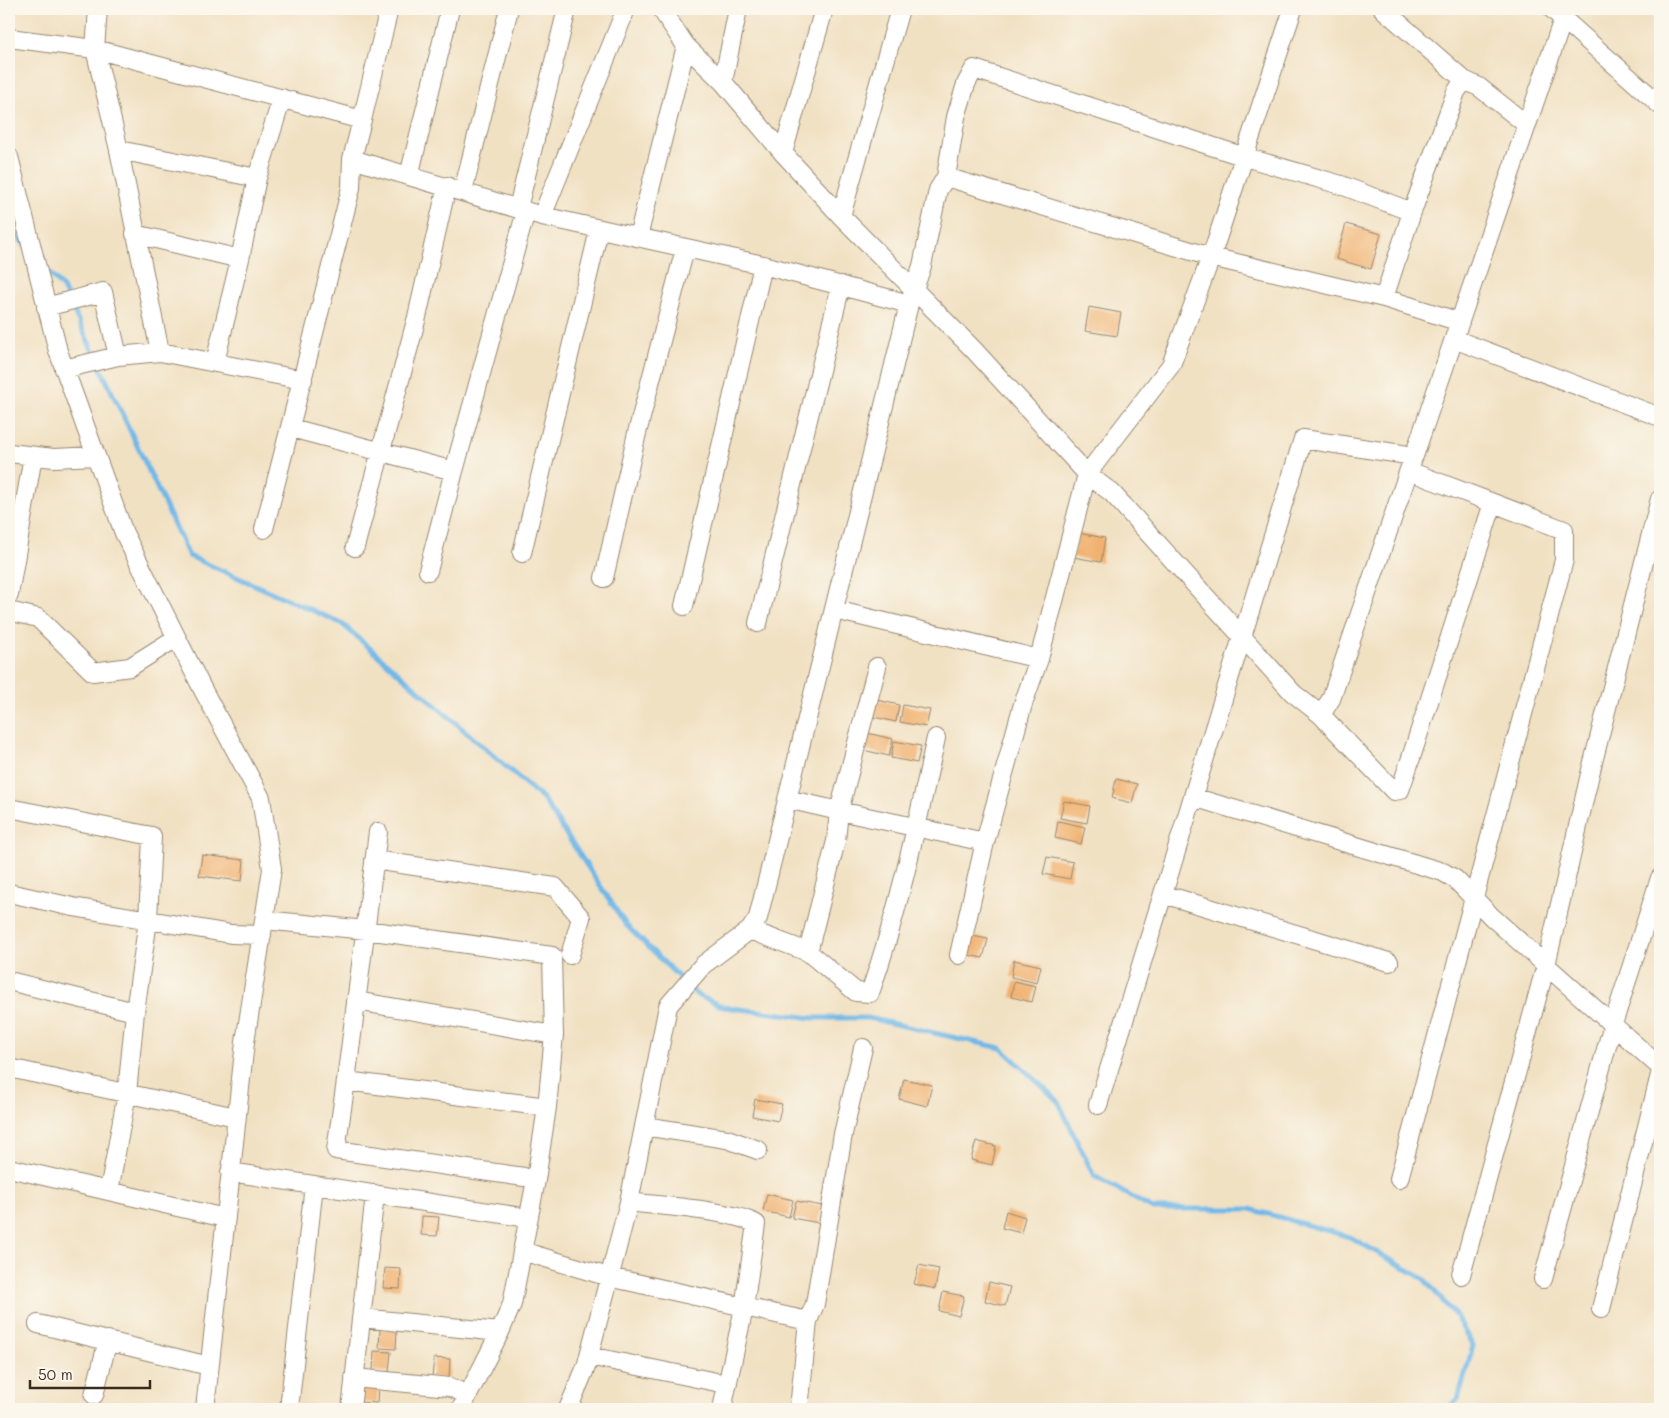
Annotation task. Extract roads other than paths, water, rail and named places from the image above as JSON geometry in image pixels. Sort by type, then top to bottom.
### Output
[{"type":"street","points":[[98,9],[95,50],[119,150],[160,352]]},
{"type":"street","points":[[264,529],[351,188],[352,159],[389,9]]},
{"type":"street","points":[[409,176],[450,9]]},
{"type":"street","points":[[355,547],[417,317],[509,9]]},
{"type":"street","points":[[428,571],[454,471],[529,212],[567,9]]},
{"type":"street","points":[[529,212],[626,9]]},
{"type":"street","points":[[661,9],[686,46],[723,82],[783,153],[911,297],[973,349],[1087,474],[1112,493],[1293,693],[1321,715],[1394,791],[1400,790],[1493,503]]},
{"type":"street","points":[[723,82],[738,9]]},
{"type":"street","points":[[783,153],[824,9]]},
{"type":"street","points":[[841,216],[900,9]]},
{"type":"street","points":[[960,955],[985,842],[1023,704],[1039,659],[1087,474],[1171,365],[1211,257],[1293,9]]},
{"type":"street","points":[[1383,9],[1464,80],[1479,87],[1527,125]]},
{"type":"street","points":[[1321,715],[1331,699],[1527,125],[1557,14],[1660,105]]},
{"type":"street","points":[[9,38],[95,50],[362,120]]},
{"type":"street","points":[[638,237],[686,46]]},
{"type":"street","points":[[568,1409],[589,1356],[629,1202],[668,1006],[703,965],[750,930],[758,918],[823,647],[835,610],[911,297],[922,266],[938,190],[946,177],[956,117],[966,84],[974,69],[1245,157],[1341,185],[1412,212]]},
{"type":"street","points":[[1384,298],[1412,212],[1456,92],[1464,80]]},
{"type":"street","points":[[215,362],[257,178],[282,98]]},
{"type":"street","points":[[119,150],[257,178]]},
{"type":"street","points":[[9,157],[38,272],[52,305],[64,369],[124,533],[176,638],[261,798],[272,869],[245,1042],[205,1409]]},
{"type":"street","points":[[352,159],[529,212],[599,230],[763,265],[841,285],[911,297]]},
{"type":"street","points":[[946,177],[1211,257],[1384,298],[1460,322]]},
{"type":"street","points":[[522,553],[599,230]]},
{"type":"street","points":[[135,234],[240,258]]},
{"type":"street","points":[[604,578],[637,433],[685,249]]},
{"type":"street","points":[[684,606],[763,265]]},
{"type":"street","points":[[758,623],[841,285]]},
{"type":"street","points":[[52,305],[103,292],[113,357]]},
{"type":"street","points":[[1454,339],[1660,417]]},
{"type":"street","points":[[64,369],[113,357],[160,352],[303,380]]},
{"type":"street","points":[[291,428],[454,471]]},
{"type":"street","points":[[1098,1105],[1303,439],[1412,464],[1493,503],[1564,530],[1564,560],[1494,828],[1472,896],[1399,1179]]},
{"type":"street","points":[[9,453],[54,458],[96,456]]},
{"type":"street","points":[[9,594],[14,536],[33,456]]},
{"type":"street","points":[[1461,1275],[1546,965],[1592,765],[1660,499]]},
{"type":"street","points":[[835,610],[1039,659]]},
{"type":"street","points":[[9,611],[38,618],[93,672],[130,667],[176,638]]},
{"type":"street","points":[[808,952],[836,841],[839,812],[877,667]]},
{"type":"street","points":[[750,930],[808,952],[856,992],[870,993],[883,954],[916,828],[936,738]]},
{"type":"street","points":[[1193,797],[1443,872],[1455,879],[1492,917],[1660,1068]]},
{"type":"street","points":[[787,799],[839,812],[985,842]]},
{"type":"street","points":[[9,808],[152,836],[148,920],[135,1012],[127,1093],[109,1191]]},
{"type":"street","points":[[378,832],[336,1150],[524,1177]]},
{"type":"street","points":[[374,860],[555,887],[581,918],[570,955]]},
{"type":"street","points":[[1543,1279],[1613,1024],[1660,882]]},
{"type":"street","points":[[9,893],[73,908],[231,934],[263,927],[365,931],[552,956],[554,1035],[547,1107],[512,1304],[500,1332],[465,1402],[450,1387],[354,1378]]},
{"type":"street","points":[[1163,894],[1389,962]]},
{"type":"street","points":[[9,982],[135,1012]]},
{"type":"street","points":[[356,1001],[554,1035]]},
{"type":"street","points":[[799,1409],[808,1321],[815,1304],[843,1134],[863,1048]]},
{"type":"street","points":[[9,1068],[236,1117]]},
{"type":"street","points":[[1601,1309],[1660,1075]]},
{"type":"street","points":[[346,1081],[547,1107]]},
{"type":"street","points":[[644,1126],[727,1139],[758,1150]]},
{"type":"street","points":[[9,1168],[225,1218]]},
{"type":"street","points":[[230,1172],[528,1218]]},
{"type":"street","points":[[289,1409],[314,1185]]},
{"type":"street","points":[[351,1409],[375,1194]]},
{"type":"street","points":[[629,1202],[681,1208],[755,1223],[755,1238],[744,1308],[722,1409]]},
{"type":"street","points":[[522,1251],[609,1277],[808,1321]]},
{"type":"street","points":[[361,1318],[500,1332]]},
{"type":"street","points":[[38,1324],[209,1366]]},
{"type":"street","points":[[94,1395],[108,1340]]},
{"type":"street","points":[[589,1356],[726,1384]]},
{"type":"waterway","points":[[9,227],[25,245]]},
{"type":"waterway","points":[[42,265],[63,288],[189,556],[341,623],[543,799],[626,925],[697,995],[724,1007],[813,1018],[868,1018],[1001,1048],[1058,1101],[1094,1176],[1153,1209],[1250,1209],[1350,1237],[1424,1279],[1456,1316],[1473,1346],[1458,1399],[1448,1409]]}]
